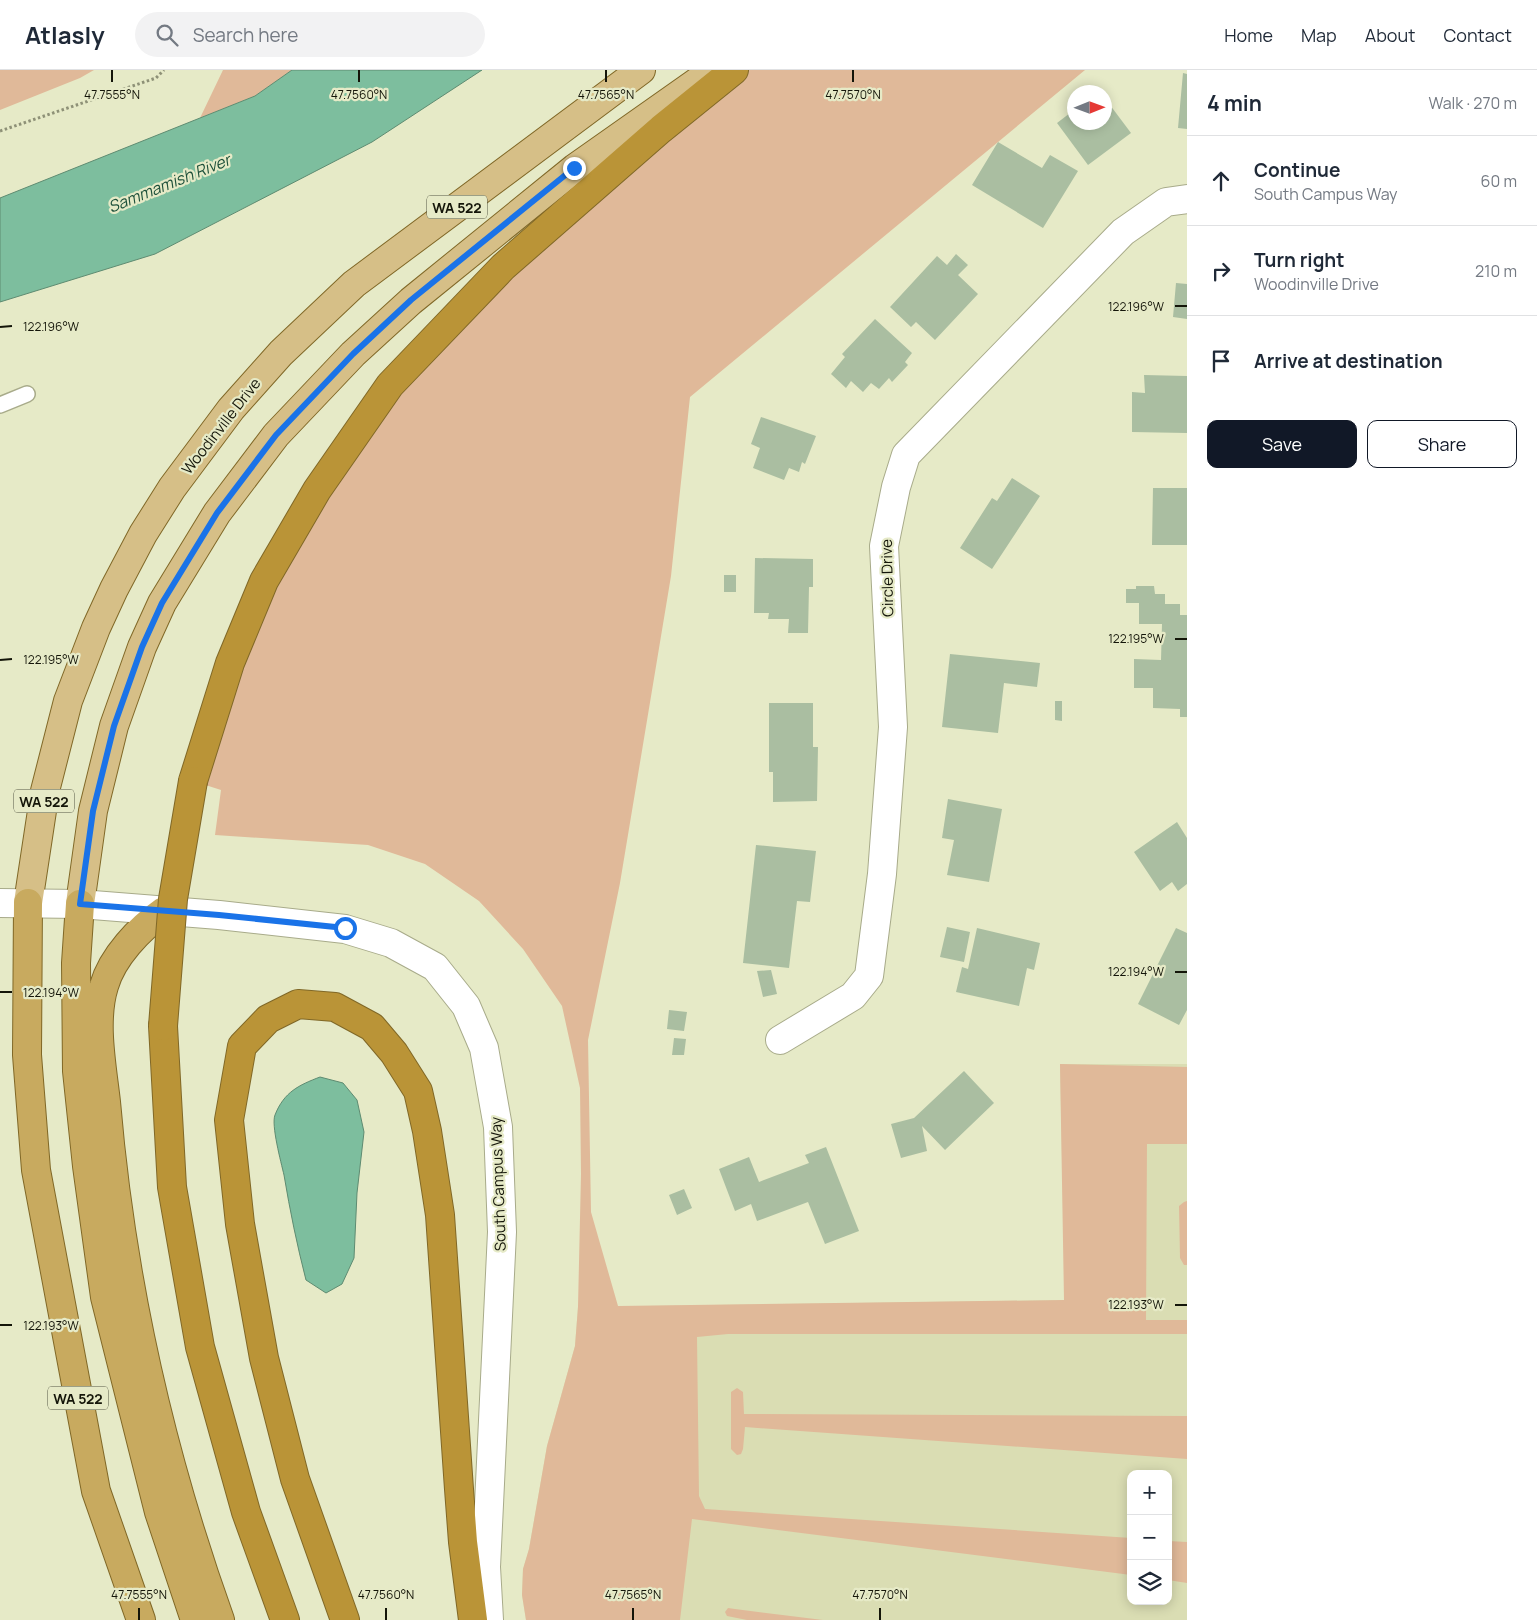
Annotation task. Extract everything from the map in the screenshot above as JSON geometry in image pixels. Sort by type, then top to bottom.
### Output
[{"type":"highway","points":[[285,1620],[246,1512],[200,1347],[172,1187],[163,1026],[173,899],[193,781],[230,663],[264,581],[316,490],[390,385],[503,267],[661,129],[734,70]]},
{"type":"highway","name":"WA 522","points":[[28,904],[27,1055],[36,1170],[96,1491],[141,1620]]},
{"type":"highway","name":"WA 522","points":[[80,904],[76,963],[77,1071],[104,1297],[159,1512],[195,1620]]},
{"type":"highway","points":[[164,911],[148,923],[111,966],[103,988],[99,1023],[110,1161],[121,1235],[144,1358],[197,1557],[220,1620]]},
{"type":"highway","points":[[345,1620],[295,1479],[264,1358],[240,1224],[229,1120],[242,1046],[268,1019],[298,1004],[335,1007],[372,1027],[394,1053],[418,1091],[427,1132],[440,1216],[461,1516],[473,1620]]},
{"type":"main road","name":"Woodinville Drive","points":[[28,904],[45,791],[68,701],[96,628],[114,589],[142,534],[172,488],[231,408],[281,353],[354,284],[641,70]]},
{"type":"main road","name":"WA 522","points":[[80,904],[93,811],[114,726],[142,647],[162,603],[217,513],[264,450],[353,354],[411,300],[574,168],[714,70]]},
{"type":"street","name":"Circle Drive","points":[[780,1040],[853,996],[868,976],[882,874],[893,727],[884,546],[896,486],[906,455],[1123,232],[1166,202],[1187,199]]},
{"type":"street","name":"South Campus Way","points":[[0,903],[80,904],[219,915],[345,928],[391,943],[435,967],[466,1006],[484,1048],[498,1127],[500,1175],[502,1242],[486,1566],[489,1620]]},
{"type":"lane","points":[[0,406],[26,394]]},
{"type":"path","points":[[0,131],[156,78],[164,70]]},
{"type":"shaded area","points":[[0,70],[94,70],[80,78],[0,110]]},
{"type":"shaded area","points":[[223,70],[292,70],[255,96],[200,118]]},
{"type":"shaded area","points":[[734,70],[1085,70],[690,397],[671,576],[620,883],[588,1040],[591,1212],[618,1306],[1064,1300],[1060,1064],[1187,1067],[1187,1144],[1147,1144],[1146,1320],[1187,1320],[1187,1334],[728,1334],[697,1337],[699,1496],[705,1509],[1127,1538],[1127,1574],[692,1519],[680,1620],[526,1620],[522,1595],[523,1569],[529,1549],[547,1446],[575,1346],[578,1307],[581,1174],[580,1088],[562,1006],[523,949],[479,901],[425,864],[368,845],[215,835],[221,790],[193,781],[230,663],[390,385]]},
{"type":"shaded area","points":[[1060,1064],[1187,1064],[1187,1620],[526,1620],[522,1595],[523,1569],[529,1549],[547,1446],[575,1346],[578,1307],[1065,1300]]},
{"type":"shaded area","points":[[1187,1201],[1187,1265],[1184,1265],[1180,1258],[1179,1206]]},
{"type":"shaded area","points":[[737,1388],[743,1392],[744,1414],[1187,1416],[1187,1459],[745,1427],[743,1449],[741,1454],[737,1455],[731,1449],[731,1392]]},
{"type":"shaded area","points":[[1172,1541],[1187,1542],[1187,1583],[1172,1581]]},
{"type":"shaded area","points":[[728,1608],[823,1620],[747,1620],[727,1616],[725,1612]]},
{"type":"water","name":"Sammamish River","points":[[292,70],[482,70],[372,142],[155,254],[0,302],[0,198],[255,96]]},
{"type":"water","points":[[320,1077],[343,1083],[357,1100],[364,1132],[357,1193],[354,1258],[342,1284],[326,1293],[306,1280],[274,1127],[275,1115],[283,1100],[299,1086]]},
{"type":"building","points":[[1183,73],[1187,74],[1187,129],[1178,128]]},
{"type":"building","points":[[1112,108],[1131,133],[1088,165],[1057,123],[1067,115],[1067,130],[1112,130]]},
{"type":"building","points":[[998,142],[1042,168],[1050,155],[1078,171],[1043,228],[972,185]]},
{"type":"building","points":[[956,254],[968,265],[958,275],[978,294],[935,340],[916,322],[911,327],[890,307],[937,256],[947,265]]},
{"type":"building","points":[[1176,283],[1187,284],[1187,319],[1173,317]]},
{"type":"building","points":[[875,319],[912,353],[905,362],[908,365],[892,382],[889,378],[879,389],[871,383],[863,392],[851,381],[846,388],[831,374],[845,357],[842,354]]},
{"type":"building","points":[[1144,375],[1187,376],[1187,433],[1132,432],[1132,392],[1145,393]]},
{"type":"building","points":[[761,417],[816,436],[805,464],[802,462],[799,472],[789,468],[784,480],[753,468],[760,448],[751,444]]},
{"type":"building","points":[[1012,478],[1040,496],[992,569],[960,548],[992,498],[997,501]]},
{"type":"building","points":[[1153,488],[1187,488],[1187,545],[1152,545]]},
{"type":"building","points":[[755,558],[813,559],[813,587],[809,587],[808,633],[788,633],[789,619],[768,619],[769,613],[754,613]]},
{"type":"building","points":[[724,575],[736,575],[736,592],[724,592]]},
{"type":"building","points":[[1136,586],[1154,586],[1155,594],[1165,594],[1165,604],[1180,604],[1180,615],[1187,615],[1187,717],[1180,717],[1180,709],[1153,708],[1153,688],[1134,688],[1134,659],[1161,660],[1162,624],[1139,624],[1139,603],[1126,603],[1126,589],[1136,589]]},
{"type":"building","points":[[950,654],[1040,663],[1037,687],[1004,683],[998,733],[942,727]]},
{"type":"building","points":[[1055,701],[1062,701],[1062,721],[1055,720]]},
{"type":"building","points":[[769,703],[813,703],[813,747],[818,747],[817,801],[773,802],[773,772],[769,772]]},
{"type":"building","points":[[948,799],[1002,809],[989,882],[947,875],[954,840],[942,838]]},
{"type":"building","points":[[1177,822],[1187,838],[1187,884],[1178,891],[1172,882],[1160,891],[1134,852]]},
{"type":"building","points":[[756,845],[816,851],[810,902],[797,901],[789,968],[743,963]]},
{"type":"building","points":[[947,927],[970,932],[964,962],[940,957]]},
{"type":"building","points":[[977,928],[1040,943],[1034,970],[1027,968],[1019,1006],[956,992],[962,967],[968,969]]},
{"type":"building","points":[[1176,928],[1187,933],[1187,1010],[1179,1025],[1138,1004]]},
{"type":"building","points":[[771,970],[777,994],[763,997],[757,971]]},
{"type":"building","points":[[669,1010],[687,1012],[684,1031],[667,1029]]},
{"type":"building","points":[[674,1038],[686,1039],[684,1055],[672,1055]]},
{"type":"building","points":[[964,1071],[994,1103],[945,1150],[922,1126],[927,1151],[901,1158],[891,1124],[914,1118]]},
{"type":"building","points":[[826,1147],[859,1231],[825,1244],[808,1202],[757,1221],[751,1204],[735,1211],[719,1169],[749,1157],[759,1182],[809,1163],[805,1155]]},
{"type":"building","points":[[684,1189],[692,1208],[677,1215],[669,1195]]},
{"type":"route","points":[[345,928],[219,915],[80,904],[93,811],[114,726],[142,647],[162,603],[217,513],[276,435],[353,354],[411,300],[574,168]]}]
